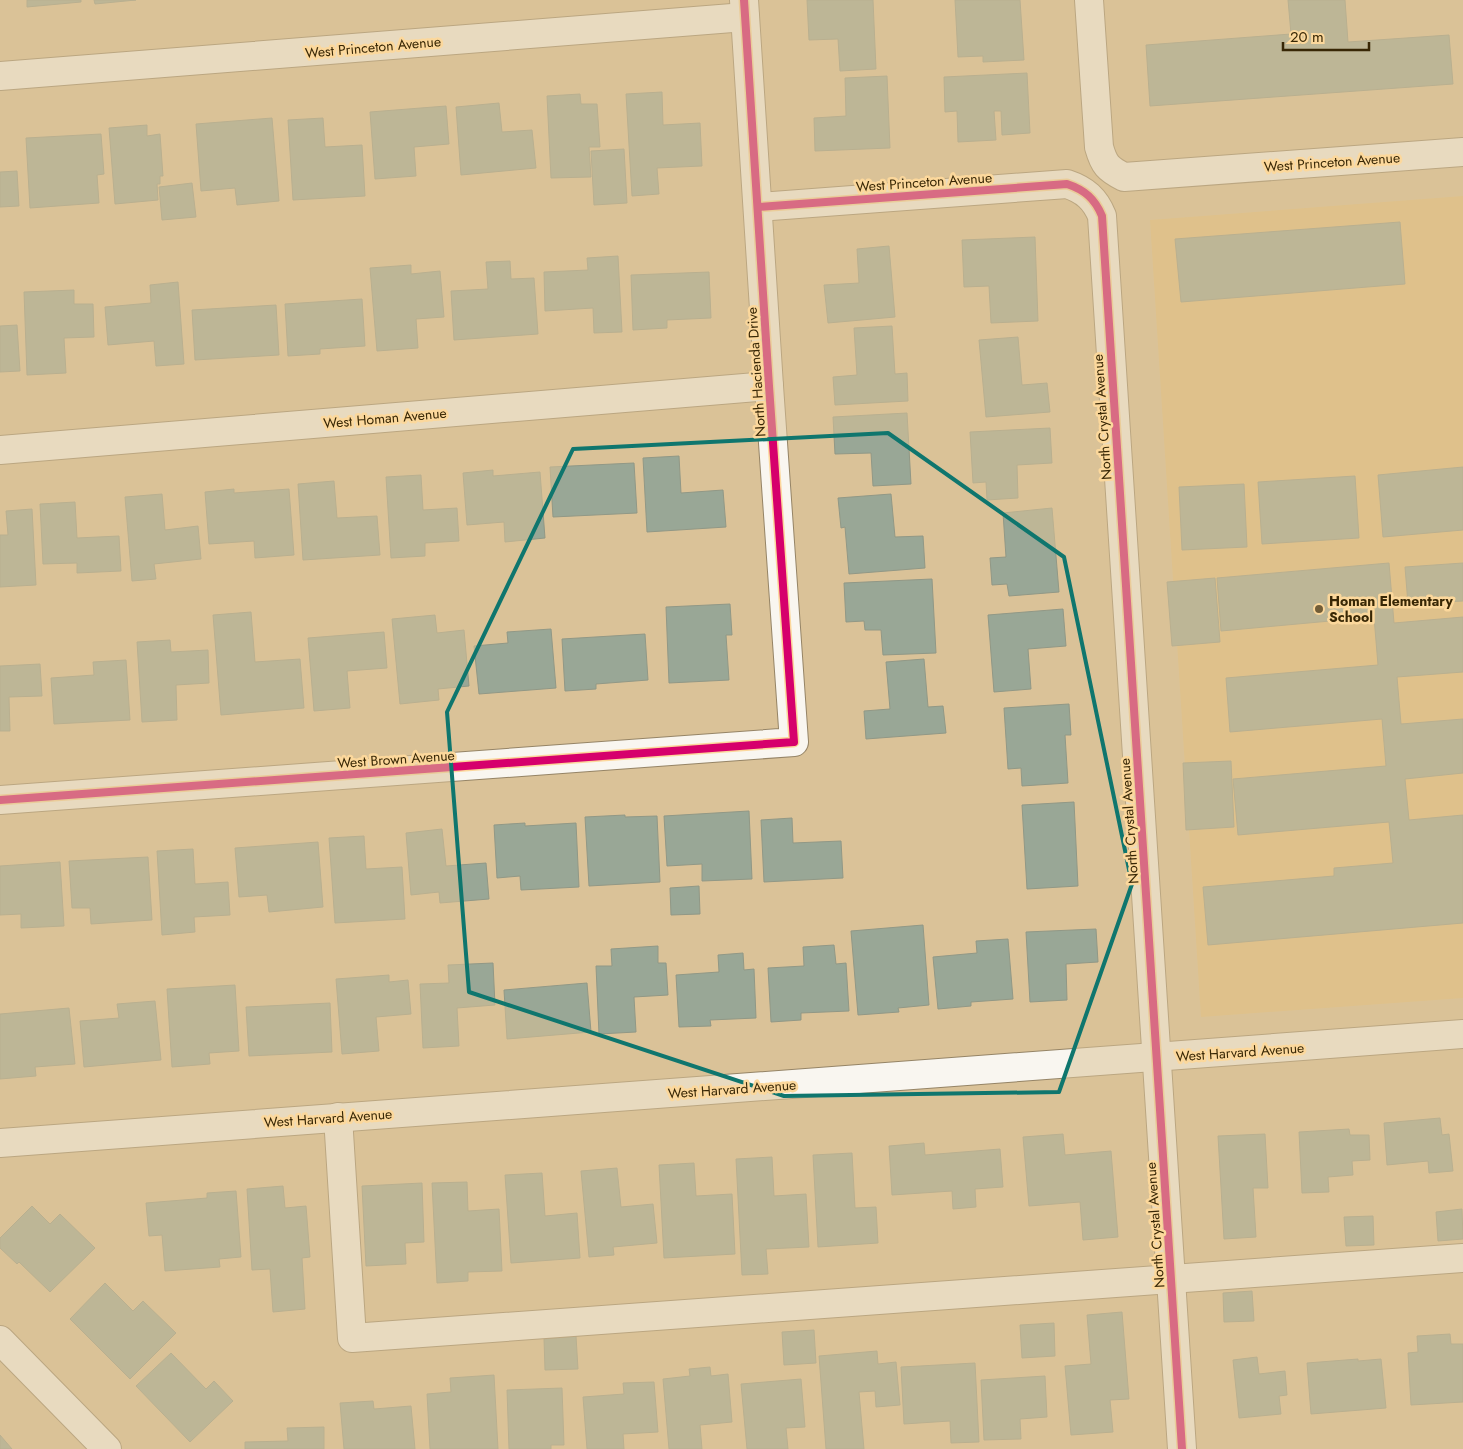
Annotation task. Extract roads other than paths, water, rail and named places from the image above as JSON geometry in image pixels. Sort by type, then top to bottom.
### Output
[{"type":"street","name":"West Princeton Avenue","points":[[1089,0],[1099,148],[1103,162],[1113,172],[1124,177],[1463,152]]},
{"type":"street","name":"West Princeton Avenue","points":[[0,76],[745,9]]},
{"type":"street","name":"North Hacienda Drive","points":[[745,9],[794,742]]},
{"type":"street","name":"West Princeton Avenue","points":[[758,206],[1067,184],[1080,188],[1089,196]]},
{"type":"street","name":"North Crystal Avenue","points":[[1089,196],[1097,203],[1102,216],[1182,1449]]},
{"type":"street","name":"West Homan Avenue","points":[[0,450],[769,386]]},
{"type":"street","name":"West Brown Avenue","points":[[0,800],[794,742]]},
{"type":"street","name":"West Harvard Avenue","points":[[0,1143],[1463,1034]]},
{"type":"street","points":[[338,1117],[352,1338],[1463,1258]]},
{"type":"street","points":[[0,1340],[107,1449]]},
{"type":"place","name":"Homan Elementary School","points":[[1319,609]]}]
